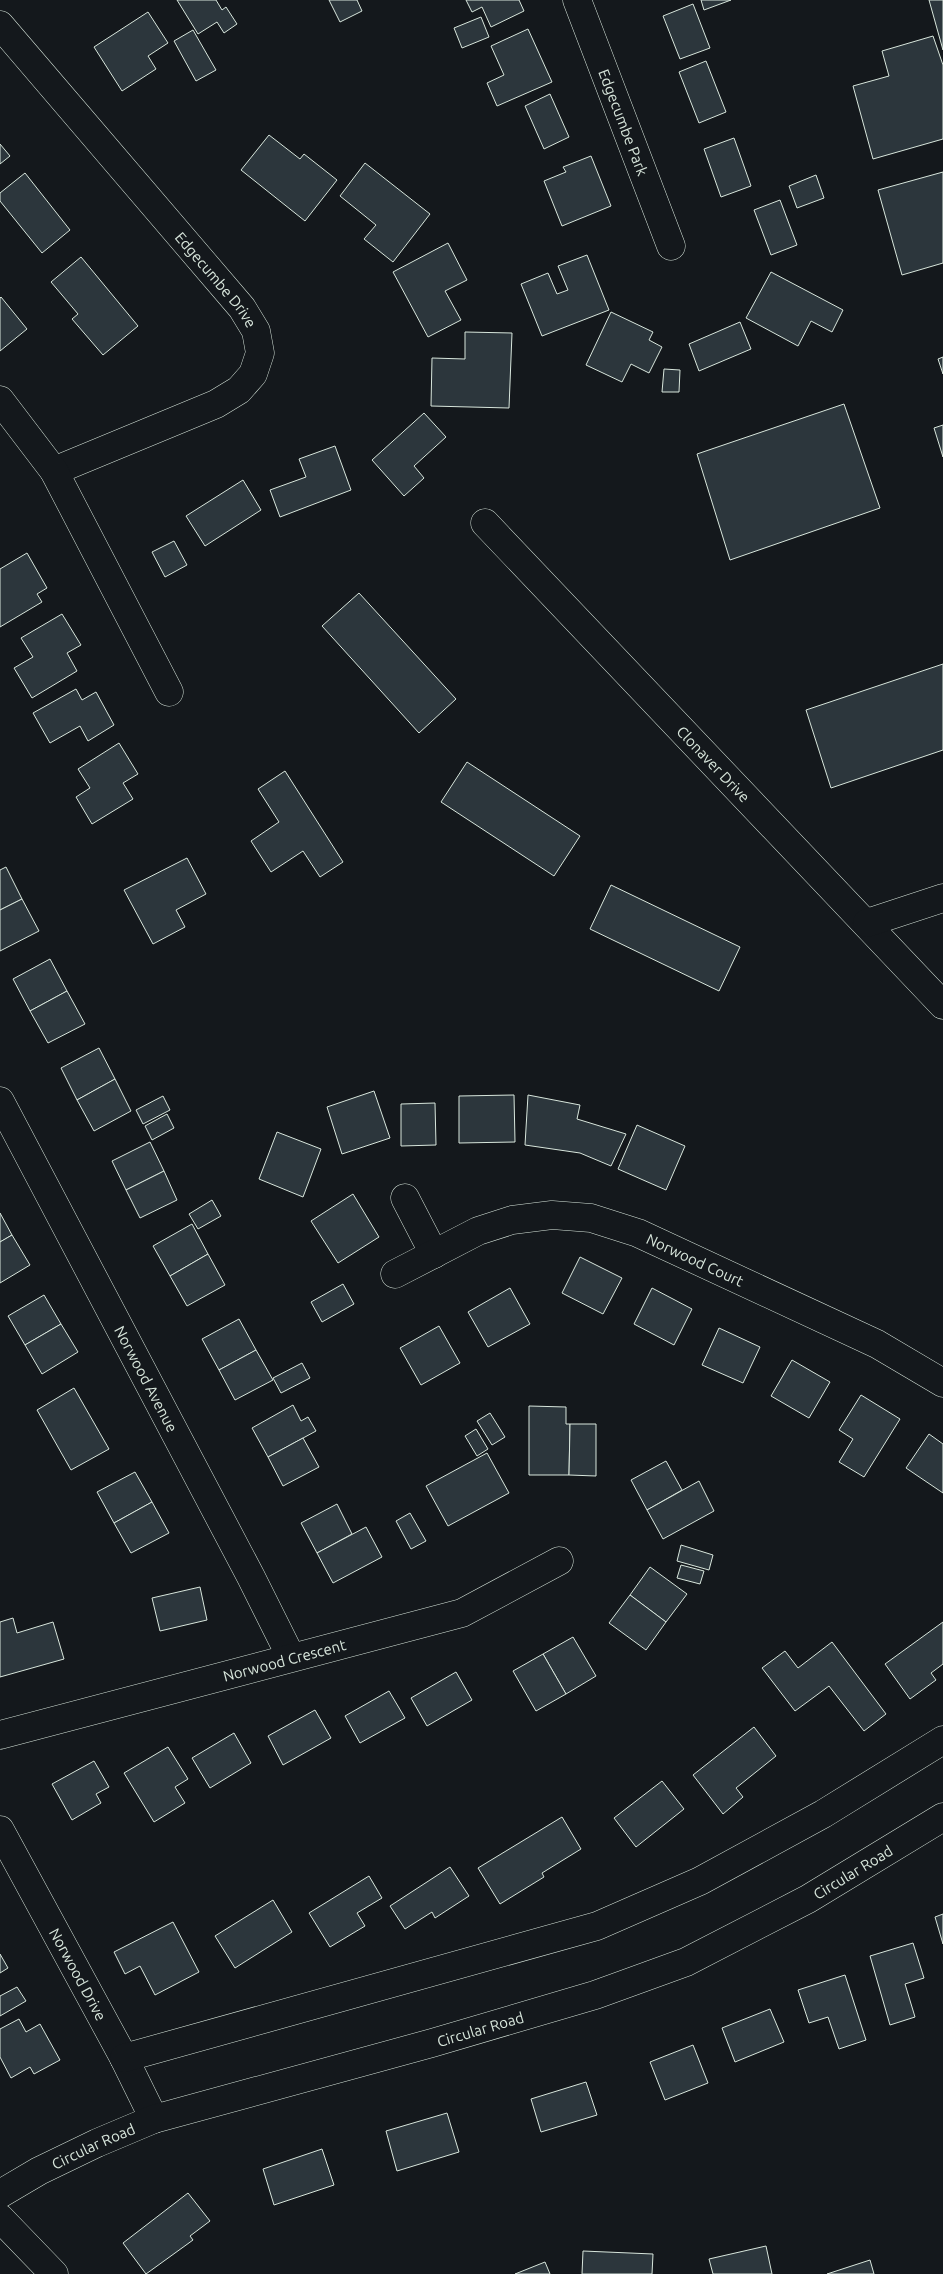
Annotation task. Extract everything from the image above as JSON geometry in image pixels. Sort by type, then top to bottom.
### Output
[{"type":"street","name":"Edgecumbe Park","points":[[577,0],[672,246]]},
{"type":"street","name":"Edgecumbe Drive","points":[[0,25],[242,308],[256,331],[259,342],[260,353],[253,374],[228,398],[54,472]]},
{"type":"street","points":[[0,400],[54,472],[169,692]]},
{"type":"street","name":"Clonaver Drive","points":[[485,524],[867,923],[943,1005]]},
{"type":"street","points":[[867,923],[943,898]]},
{"type":"street","name":"Norwood Avenue","points":[[0,1101],[247,1569],[291,1657]]},
{"type":"street","points":[[405,1198],[434,1254]]},
{"type":"street","name":"Norwood Court","points":[[395,1274],[478,1231],[512,1220],[552,1215],[591,1218],[638,1232],[877,1344],[943,1383]]},
{"type":"street","name":"Norwood Crescent","points":[[0,1735],[462,1613],[559,1561]]},
{"type":"street","points":[[124,2058],[597,1926],[700,1881],[823,1814],[943,1740]]},
{"type":"street","name":"Circular Road","points":[[0,2194],[72,2155],[154,2119],[432,2043],[585,1998],[686,1962],[808,1899],[943,1818]]},
{"type":"street","name":"Norwood Drive","points":[[0,1830],[124,2058],[154,2119]]},
{"type":"street","points":[[0,2218],[54,2274]]},
{"type":"building","points":[[177,0],[216,0],[222,10],[226,7],[237,24],[224,33],[217,22],[198,34]]},
{"type":"building","points":[[329,0],[357,0],[362,11],[340,22]]},
{"type":"building","points":[[466,0],[519,0],[524,11],[491,27],[482,7],[472,12]]},
{"type":"building","points":[[701,0],[731,0],[704,10]]},
{"type":"building","points":[[929,0],[943,0],[943,50]]},
{"type":"building","points":[[693,4],[710,48],[680,59],[663,16]]},
{"type":"building","points":[[148,12],[168,43],[148,56],[156,69],[122,91],[94,47]]},
{"type":"building","points":[[481,17],[489,37],[462,48],[454,28]]},
{"type":"building","points":[[528,29],[552,82],[497,106],[487,83],[504,75],[491,46]]},
{"type":"building","points":[[193,30],[216,70],[196,81],[174,41]]},
{"type":"building","points":[[933,36],[943,65],[943,139],[873,159],[853,86],[889,76],[882,51]]},
{"type":"building","points":[[706,61],[726,112],[699,123],[679,72]]},
{"type":"building","points":[[550,94],[569,137],[544,149],[525,106]]},
{"type":"building","points":[[269,135],[300,159],[304,154],[337,180],[305,221],[241,170]]},
{"type":"building","points":[[734,138],[751,186],[721,197],[704,149]]},
{"type":"building","points":[[0,144],[10,156],[0,164]]},
{"type":"building","points":[[591,156],[611,206],[562,226],[544,181],[566,172],[563,167]]},
{"type":"building","points":[[365,163],[430,214],[393,262],[364,239],[376,225],[340,196]]},
{"type":"building","points":[[943,172],[943,263],[902,275],[878,190]]},
{"type":"building","points":[[25,173],[70,230],[42,253],[0,201],[0,193]]},
{"type":"building","points":[[816,175],[824,198],[797,208],[789,186]]},
{"type":"building","points":[[780,200],[797,245],[771,255],[754,210]]},
{"type":"building","points":[[448,243],[467,280],[445,291],[461,320],[428,337],[393,272]]},
{"type":"building","points":[[587,255],[609,310],[542,336],[521,284],[548,273],[557,294],[568,290],[558,266]]},
{"type":"building","points":[[81,257],[138,326],[103,355],[72,319],[78,314],[51,282]]},
{"type":"building","points":[[771,272],[843,310],[832,332],[811,321],[798,346],[746,318]]},
{"type":"building","points":[[0,298],[27,329],[0,351]]},
{"type":"building","points":[[611,312],[653,332],[649,340],[662,347],[649,373],[631,364],[622,382],[586,365]]},
{"type":"building","points":[[740,322],[751,349],[699,371],[689,344]]},
{"type":"building","points":[[465,332],[512,333],[509,408],[431,406],[432,358],[465,359]]},
{"type":"building","points":[[943,357],[943,374],[938,359]]},
{"type":"building","points":[[664,369],[680,370],[679,392],[662,392]]},
{"type":"building","points":[[844,404],[880,508],[730,560],[697,454]]},
{"type":"building","points":[[424,413],[446,437],[414,466],[424,478],[404,496],[372,460]]},
{"type":"building","points":[[943,425],[943,457],[934,428]]},
{"type":"building","points":[[335,446],[351,490],[280,517],[270,490],[306,477],[299,459]]},
{"type":"building","points":[[243,480],[261,510],[205,546],[186,516]]},
{"type":"building","points":[[174,541],[187,565],[165,577],[152,552]]},
{"type":"building","points":[[27,553],[47,588],[37,594],[42,602],[0,627],[0,569]]},
{"type":"building","points":[[359,593],[456,699],[419,733],[322,626]]},
{"type":"building","points":[[62,614],[81,645],[67,653],[77,671],[32,698],[14,668],[33,657],[21,638]]},
{"type":"building","points":[[943,664],[943,750],[831,788],[806,710]]},
{"type":"building","points":[[76,689],[82,700],[96,692],[114,725],[88,741],[80,726],[50,743],[33,713]]},
{"type":"building","points":[[119,743],[138,774],[123,783],[133,799],[92,824],[76,797],[90,788],[78,769]]},
{"type":"building","points":[[467,762],[580,836],[554,876],[441,802]]},
{"type":"building","points":[[285,771],[343,862],[320,877],[303,851],[271,872],[251,841],[279,822],[258,789]]},
{"type":"building","points":[[187,858],[206,894],[176,910],[185,927],[153,944],[124,890]]},
{"type":"building","points":[[6,867],[22,899],[0,910],[0,870]]},
{"type":"building","points":[[611,885],[740,947],[719,991],[590,929]]},
{"type":"building","points":[[22,899],[39,931],[0,951],[0,910]]},
{"type":"building","points":[[50,959],[67,991],[30,1011],[13,979]]},
{"type":"building","points":[[67,991],[85,1024],[48,1043],[30,1011]]},
{"type":"building","points":[[99,1048],[115,1079],[77,1100],[61,1068]]},
{"type":"building","points":[[115,1079],[131,1111],[94,1131],[77,1100]]},
{"type":"building","points":[[374,1091],[390,1138],[342,1154],[327,1107]]},
{"type":"building","points":[[514,1095],[515,1142],[459,1143],[459,1096]]},
{"type":"building","points":[[528,1095],[580,1105],[577,1119],[626,1134],[611,1166],[580,1153],[525,1145]]},
{"type":"building","points":[[163,1096],[170,1110],[143,1124],[136,1110]]},
{"type":"building","points":[[435,1103],[436,1145],[401,1146],[401,1104]]},
{"type":"building","points":[[167,1114],[174,1128],[152,1140],[145,1126]]},
{"type":"building","points":[[637,1125],[685,1146],[666,1190],[618,1169]]},
{"type":"building","points":[[277,1132],[321,1149],[303,1197],[259,1179]]},
{"type":"building","points":[[150,1142],[164,1171],[126,1190],[112,1161]]},
{"type":"building","points":[[164,1171],[177,1200],[140,1218],[126,1190]]},
{"type":"building","points":[[353,1194],[379,1237],[338,1263],[311,1221]]},
{"type":"building","points":[[212,1200],[221,1216],[198,1229],[189,1214]]},
{"type":"building","points":[[0,1213],[12,1235],[0,1242]]},
{"type":"building","points":[[192,1224],[208,1254],[170,1276],[153,1246]]},
{"type":"building","points":[[12,1235],[30,1265],[0,1283],[0,1242]]},
{"type":"building","points":[[208,1254],[225,1285],[187,1306],[170,1276]]},
{"type":"building","points":[[580,1257],[622,1278],[603,1314],[562,1293]]},
{"type":"building","points":[[343,1284],[354,1304],[322,1322],[311,1302]]},
{"type":"building","points":[[510,1288],[530,1324],[488,1347],[468,1312]]},
{"type":"building","points":[[652,1288],[692,1309],[674,1345],[634,1324]]},
{"type":"building","points":[[44,1295],[61,1324],[25,1345],[8,1316]]},
{"type":"building","points":[[239,1319],[256,1350],[219,1370],[202,1339]]},
{"type":"building","points":[[61,1324],[78,1352],[42,1374],[25,1345]]},
{"type":"building","points":[[439,1326],[460,1363],[421,1385],[400,1348]]},
{"type":"building","points":[[719,1328],[760,1347],[743,1383],[702,1365]]},
{"type":"building","points":[[256,1350],[273,1380],[235,1400],[219,1370]]},
{"type":"building","points":[[792,1360],[830,1382],[809,1418],[771,1396]]},
{"type":"building","points":[[302,1363],[310,1378],[281,1393],[273,1378]]},
{"type":"building","points":[[74,1388],[109,1449],[71,1470],[37,1410]]},
{"type":"building","points":[[861,1395],[900,1419],[864,1477],[839,1462],[853,1439],[839,1430]]},
{"type":"building","points":[[293,1405],[301,1421],[308,1417],[316,1431],[268,1457],[252,1428]]},
{"type":"building","points":[[529,1406],[566,1407],[566,1424],[570,1424],[569,1475],[529,1475]]},
{"type":"building","points":[[490,1413],[505,1437],[492,1445],[477,1421]]},
{"type":"building","points":[[570,1424],[596,1424],[596,1476],[569,1475]]},
{"type":"building","points":[[476,1429],[488,1449],[477,1456],[465,1436]]},
{"type":"building","points":[[929,1434],[943,1444],[943,1493],[906,1468]]},
{"type":"building","points":[[303,1438],[319,1467],[283,1486],[268,1457]]},
{"type":"building","points":[[487,1453],[509,1493],[448,1526],[426,1486]]},
{"type":"building","points":[[666,1461],[682,1490],[647,1510],[631,1480]]},
{"type":"building","points":[[135,1472],[152,1502],[114,1523],[97,1492]]},
{"type":"building","points":[[699,1481],[714,1511],[663,1539],[647,1510]]},
{"type":"building","points":[[152,1502],[169,1533],[131,1553],[114,1523]]},
{"type":"building","points":[[337,1504],[352,1534],[317,1553],[301,1523]]},
{"type":"building","points":[[410,1513],[426,1541],[411,1549],[396,1521]]},
{"type":"building","points":[[366,1527],[382,1557],[333,1583],[317,1553]]},
{"type":"building","points":[[681,1545],[713,1555],[709,1570],[677,1561]]},
{"type":"building","points":[[681,1565],[704,1571],[700,1584],[677,1578]]},
{"type":"building","points":[[650,1567],[687,1594],[666,1622],[630,1595]]},
{"type":"building","points":[[200,1587],[207,1620],[160,1631],[152,1598]]},
{"type":"building","points":[[630,1595],[666,1622],[646,1650],[609,1623]]},
{"type":"building","points":[[13,1618],[17,1633],[53,1622],[64,1659],[0,1677],[0,1622]]},
{"type":"building","points":[[943,1622],[943,1664],[931,1673],[936,1680],[910,1699],[885,1664]]},
{"type":"building","points":[[573,1637],[596,1676],[566,1694],[543,1654]]},
{"type":"building","points":[[832,1642],[886,1714],[864,1731],[829,1686],[795,1711],[762,1668],[785,1651],[798,1668]]},
{"type":"building","points":[[543,1654],[566,1694],[536,1711],[513,1671]]},
{"type":"building","points":[[456,1672],[472,1700],[427,1726],[411,1698]]},
{"type":"building","points":[[389,1691],[405,1718],[360,1743],[345,1716]]},
{"type":"building","points":[[315,1710],[331,1738],[283,1765],[268,1736]]},
{"type":"building","points":[[754,1727],[776,1756],[736,1788],[743,1797],[723,1814],[693,1775]]},
{"type":"building","points":[[234,1733],[251,1763],[210,1788],[192,1758]]},
{"type":"building","points":[[168,1747],[188,1779],[175,1787],[185,1803],[154,1822],[124,1773]]},
{"type":"building","points":[[94,1761],[109,1787],[96,1794],[101,1803],[72,1820],[52,1784]]},
{"type":"building","points":[[662,1781],[684,1809],[636,1847],[614,1818]]},
{"type":"building","points":[[562,1817],[581,1849],[542,1873],[544,1877],[500,1904],[478,1868]]},
{"type":"building","points":[[450,1867],[469,1896],[435,1918],[432,1912],[405,1929],[390,1906]]},
{"type":"building","points":[[369,1876],[382,1898],[357,1913],[365,1926],[330,1947],[309,1913]]},
{"type":"building","points":[[273,1900],[292,1932],[235,1968],[215,1936]]},
{"type":"building","points":[[943,1914],[943,1944],[935,1917]]},
{"type":"building","points":[[173,1922],[199,1972],[155,1995],[140,1966],[125,1974],[114,1952]]},
{"type":"building","points":[[913,1943],[924,1978],[905,1984],[915,2017],[890,2025],[870,1956]]},
{"type":"building","points":[[0,1954],[8,1968],[0,1973]]},
{"type":"building","points":[[845,1975],[866,2040],[839,2049],[828,2017],[809,2023],[798,1990]]},
{"type":"building","points":[[17,1987],[26,2001],[0,2016],[0,1996]]},
{"type":"building","points":[[770,2009],[784,2042],[735,2062],[722,2028]]},
{"type":"building","points":[[19,2019],[26,2032],[40,2024],[60,2060],[34,2074],[30,2067],[11,2078],[0,2057],[0,2029]]},
{"type":"building","points":[[693,2045],[708,2083],[665,2100],[650,2062]]},
{"type":"building","points":[[586,2082],[597,2115],[541,2132],[531,2099]]},
{"type":"building","points":[[447,2113],[459,2152],[397,2171],[386,2131]]},
{"type":"building","points":[[322,2149],[334,2185],[274,2205],[263,2169]]},
{"type":"building","points":[[188,2193],[210,2221],[190,2236],[193,2240],[146,2274],[123,2243]]},
{"type":"building","points":[[766,2246],[772,2274],[713,2274],[709,2259]]},
{"type":"building","points":[[583,2251],[653,2254],[652,2274],[582,2274]]},
{"type":"building","points":[[870,2260],[874,2274],[827,2274]]},
{"type":"building","points":[[545,2262],[550,2274],[515,2274]]}]
